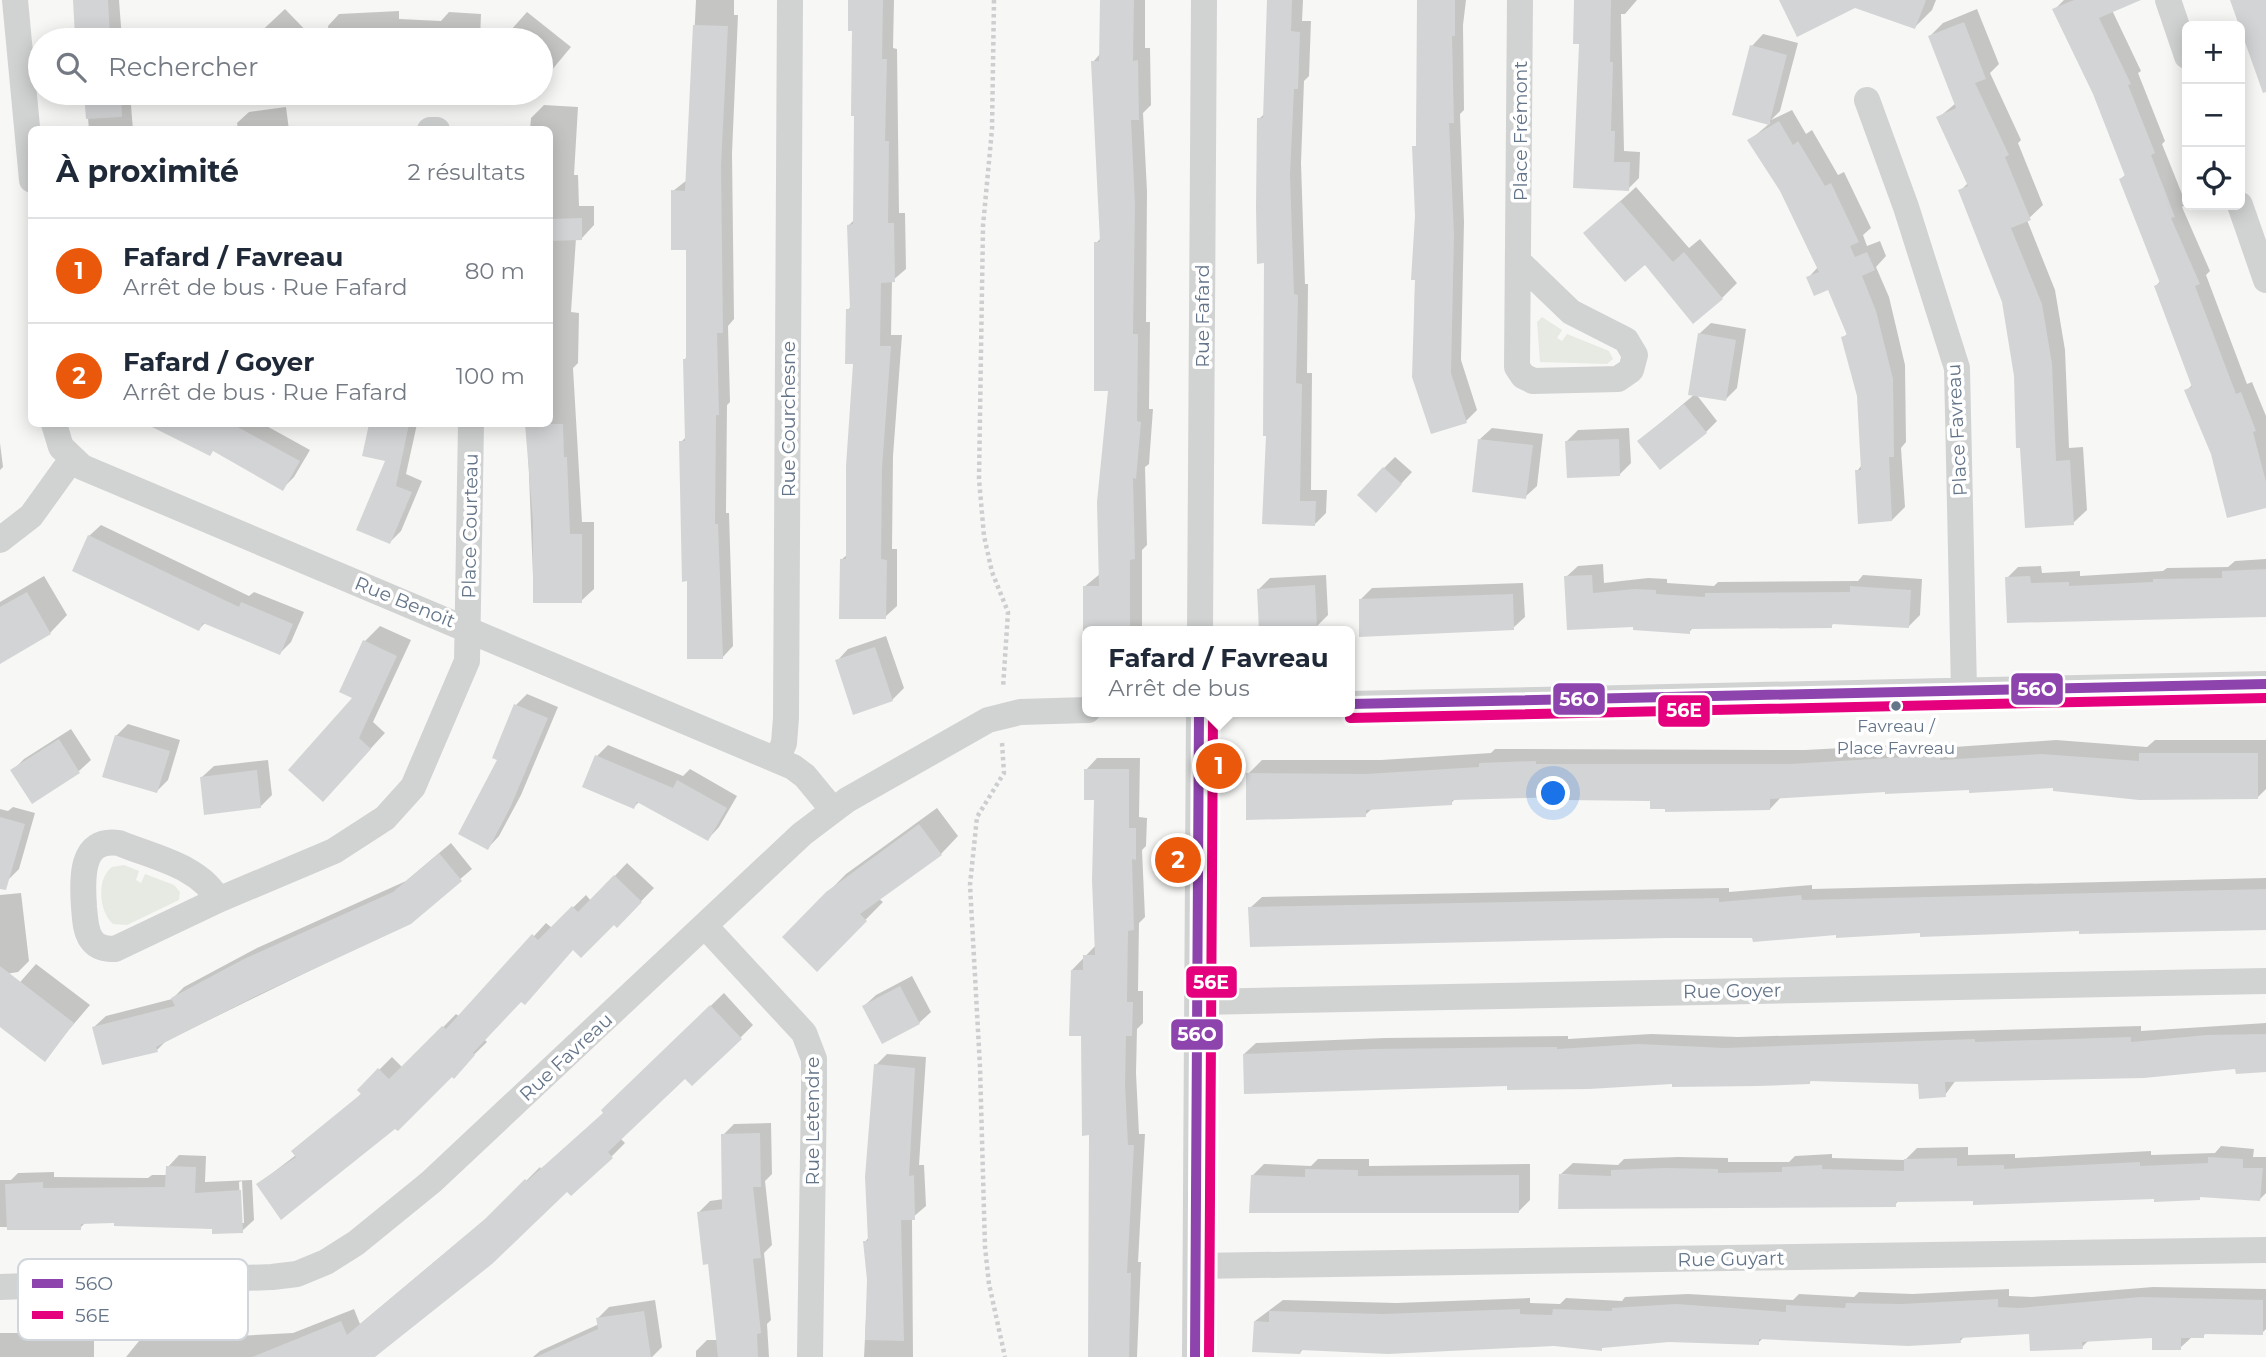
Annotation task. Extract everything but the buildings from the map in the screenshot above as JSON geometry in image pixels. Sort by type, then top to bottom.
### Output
[{"type":"street","points":[[15,0],[28,138]]},
{"type":"street","name":"Rue Courchesne","points":[[777,760],[784,743],[786,719],[790,0]]},
{"type":"street","name":"Rue Fafard","points":[[1200,626],[1204,0]]},
{"type":"street","name":"Place Frémont","points":[[1520,0],[1520,263],[1517,362],[1523,376],[1534,381],[1608,381],[1626,376],[1634,364],[1635,355],[1626,340],[1571,312],[1520,263]]},
{"type":"street","points":[[2168,0],[2182,41]]},
{"type":"street","name":"Place Favreau","points":[[1867,100],[1948,332],[1957,368],[1964,690]]},
{"type":"street","points":[[2241,210],[2266,280]]},
{"type":"street","points":[[0,540],[31,516],[72,459],[61,447],[55,427]]},
{"type":"street","name":"Place Courteau","points":[[218,900],[213,889],[199,877],[119,843],[110,842],[96,846],[85,864],[84,901],[88,929],[94,942],[106,949],[124,947],[218,900],[334,851],[374,827],[397,807],[424,766],[467,661],[471,427]]},
{"type":"street","name":"Rue Benoit","points":[[72,459],[95,472],[777,760]]},
{"type":"street","points":[[1355,704],[2266,684]]},
{"type":"street","name":"Rue Favreau","points":[[248,1278],[297,1274],[326,1262],[356,1243],[431,1182],[802,834],[833,810],[988,720],[1020,712],[1082,710]]},
{"type":"street","points":[[1195,1357],[1199,717]]},
{"type":"street","points":[[777,760],[799,770],[833,810]]},
{"type":"street","name":"Rue Letendre","points":[[705,926],[787,1012],[811,1046],[814,1088],[810,1357]]},
{"type":"street","name":"Rue Goyer","points":[[1199,1002],[2266,981]]},
{"type":"street","name":"Rue Guyart","points":[[1196,1266],[2266,1250]]},
{"type":"street","name":"Rue Favreau","points":[[0,1287],[18,1286]]},
{"type":"path","points":[[994,0],[992,129],[982,253],[979,479],[984,536],[992,572],[1008,612],[1003,688]]},
{"type":"path","points":[[1002,742],[1004,774],[977,817],[970,885],[980,1067],[985,1247],[989,1284],[1005,1357]]},
{"type":"shaded area","points":[[1542,317],[1562,330],[1557,338],[1562,341],[1567,334],[1609,351],[1613,359],[1607,364],[1540,362],[1537,322]]},
{"type":"shaded area","points":[[124,865],[139,871],[136,880],[141,883],[145,874],[174,885],[180,892],[179,900],[127,925],[113,924],[102,904],[103,879],[112,867]]},
{"type":"transit line","name":"56O","points":[[1355,704],[2266,684]]},
{"type":"transit line","name":"56E","points":[[1350,718],[2266,698]]},
{"type":"transit line","name":"56O","points":[[1195,1357],[1199,717]]},
{"type":"transit line","name":"56E","points":[[1209,1357],[1213,717]]},
{"type":"place","name":"Favreau / Place Favreau","points":[[1896,706]]},
{"type":"place","name":"Fafard / Favreau","points":[[1219,766]]},
{"type":"place","name":"Fafard / Goyer","points":[[1178,860]]}]
